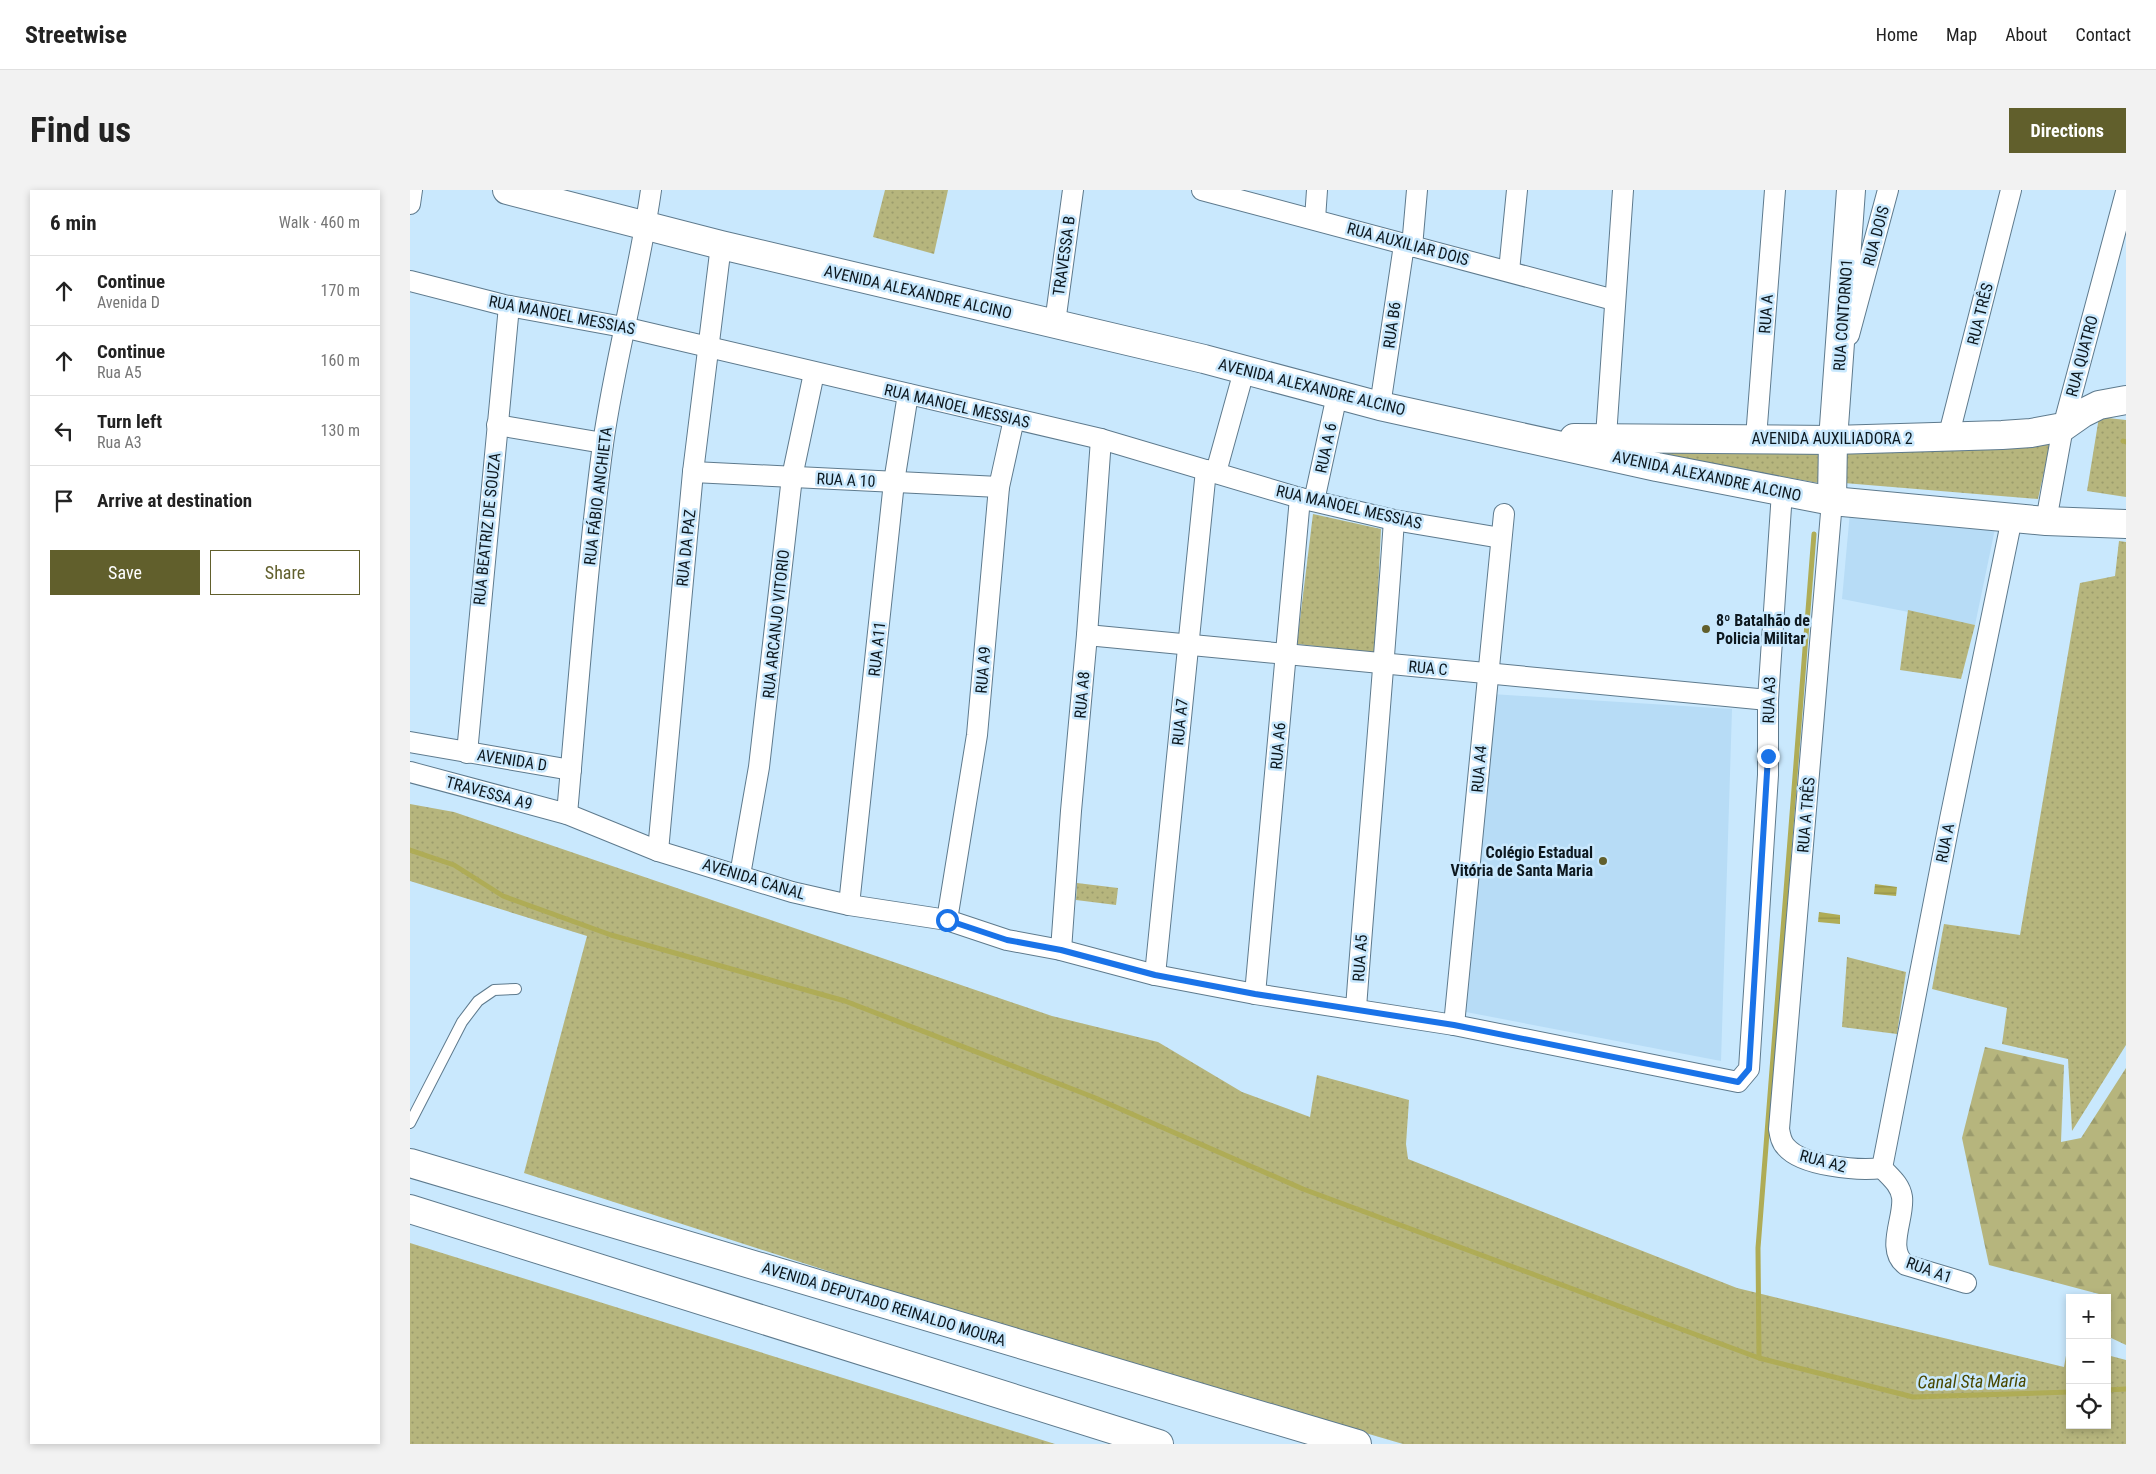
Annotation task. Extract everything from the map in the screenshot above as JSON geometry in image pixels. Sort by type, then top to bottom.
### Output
[{"type":"street","points":[[410,204],[412,190]]},
{"type":"street","name":"AVENIDA ALEXANDRE ALCINO","points":[[507,190],[721,245],[1055,323],[1380,406],[1530,438],[1606,446],[1782,492],[1832,501],[2012,518],[2126,524]]},
{"type":"street","name":"RUA FÁBIO ANCHIETA","points":[[571,770],[603,443],[624,327],[646,226],[651,190]]},
{"type":"street","name":"TRAVESSA B","points":[[1055,323],[1073,190]]},
{"type":"street","points":[[1315,220],[1317,190]]},
{"type":"street","name":"RUA B6","points":[[1380,406],[1417,190]]},
{"type":"street","points":[[1510,271],[1517,190]]},
{"type":"street","points":[[1606,446],[1614,300],[1623,190]]},
{"type":"street","name":"RUA A","points":[[1756,438],[1775,190]]},
{"type":"street","name":"RUA CONTORNO1","points":[[1832,501],[1833,440],[1840,370],[1851,190]]},
{"type":"street","name":"RUA DOIS","points":[[1840,370],[1888,190]]},
{"type":"street","name":"RUA TRÊS","points":[[1948,438],[2011,190]]},
{"type":"street","name":"RUA AUXILIAR DOIS","points":[[1211,191],[1408,246],[1510,271],[1614,300]]},
{"type":"street","name":"RUA QUATRO","points":[[2046,521],[2063,427],[2126,192]]},
{"type":"street","name":"RUA DA PAZ","points":[[658,851],[693,472],[721,245]]},
{"type":"street","name":"RUA MANOEL MESSIAS","points":[[410,280],[509,306],[624,327],[1100,440],[1307,500],[1394,520],[1501,538]]},
{"type":"street","name":"RUA BEATRIZ DE SOUZA","points":[[467,753],[509,306]]},
{"type":"street","name":"RUA A7","points":[[1155,975],[1188,645],[1211,471],[1244,371]]},
{"type":"street","name":"RUA ARCANJO VITORIO","points":[[740,875],[759,767],[792,477],[814,373]]},
{"type":"street","name":"RUA A11","points":[[849,905],[894,482],[908,394]]},
{"type":"street","name":"RUA A 6","points":[[1307,500],[1337,395]]},
{"type":"street","name":"AVENIDA AUXILIADORA 2","points":[[1606,446],[1756,438],[1833,440],[1948,438],[2031,433],[2063,427],[2099,405],[2126,400]]},
{"type":"street","name":"RUA A9","points":[[947,920],[976,735],[999,487],[1014,419]]},
{"type":"street","points":[[497,425],[603,443]]},
{"type":"street","name":"RUA A8","points":[[1061,950],[1071,811],[1087,636],[1100,440]]},
{"type":"street","name":"RUA A 10","points":[[693,472],[999,487]]},
{"type":"street","name":"RUA A3","points":[[1454,1025],[1738,1082],[1749,1069],[1768,775],[1768,700],[1782,492]]},
{"type":"street","name":"RUA A6","points":[[1255,994],[1286,654],[1307,500]]},
{"type":"street","name":"RUA A TRÊS","points":[[1779,1129],[1832,501]]},
{"type":"street","name":"RUA A4","points":[[1454,1025],[1504,514]]},
{"type":"street","name":"RUA A","points":[[1882,1168],[1950,818],[2012,518]]},
{"type":"street","name":"RUA A5","points":[[1356,1008],[1367,853],[1385,664],[1394,520]]},
{"type":"street","name":"RUA C","points":[[1087,636],[1768,700]]},
{"type":"street","name":"AVENIDA D","points":[[410,742],[571,770]]},
{"type":"street","points":[[567,814],[571,770]]},
{"type":"street","name":"TRAVESSA A9","points":[[410,772],[567,814]]},
{"type":"street","name":"AVENIDA CANAL","points":[[567,814],[658,851],[792,892],[849,905],[947,920]]},
{"type":"street","points":[[947,920],[1007,940],[1061,950],[1155,975],[1255,994],[1356,1008],[1454,1025]]},
{"type":"street","name":"RUA A2","points":[[1779,1129],[1783,1144],[1802,1158],[1843,1168],[1882,1168]]},
{"type":"street","name":"AVENIDA DEPUTADO REINALDO MOURA","points":[[410,1164],[1357,1444]]},
{"type":"street","name":"RUA A1","points":[[1882,1168],[1898,1186],[1902,1198],[1896,1244],[1902,1262],[1906,1265],[1966,1283]]},
{"type":"street","points":[[410,1209],[1159,1444]]},
{"type":"lane","points":[[410,1123],[445,1059],[462,1022],[478,1001],[494,990],[516,989]]},
{"type":"shaded area","points":[[1850,512],[1996,524],[1975,625],[1842,599]]},
{"type":"shaded area","name":"Colégio Estadual Vitória de Santa Maria","points":[[1492,694],[1732,709],[1721,1061],[1466,1012]]},
{"type":"shaded area","points":[[1875,884],[1897,887],[1896,896],[1874,894]]},
{"type":"shaded area","points":[[1819,912],[1840,915],[1840,924],[1818,922]]},
{"type":"green space","points":[[885,190],[948,190],[934,254],[873,237]]},
{"type":"green space","points":[[2099,417],[2126,420],[2126,497],[2087,491]]},
{"type":"green space","points":[[2050,444],[2038,499],[1844,483],[1846,450]]},
{"type":"green space","points":[[1825,447],[1824,484],[1634,450]]},
{"type":"green space","points":[[1313,514],[1381,529],[1375,653],[1297,644]]},
{"type":"green space","points":[[2119,541],[2126,542],[2126,1045],[2072,1131],[2068,1059],[2002,1044],[2007,1008],[1932,989],[1944,924],[2020,935],[2080,583],[2115,576]]},
{"type":"green space","points":[[1908,610],[1975,625],[1961,679],[1900,670]]},
{"type":"green space","points":[[410,804],[454,812],[1052,1016],[1158,1042],[1242,1092],[1310,1117],[1317,1075],[1409,1100],[1406,1144],[1408,1159],[1737,1288],[2064,1367],[2066,1356],[2066,1429],[2111,1429],[2111,1356],[2126,1360],[2126,1444],[1403,1444],[983,1321],[524,1173],[587,936],[410,881]]},
{"type":"green space","points":[[1077,883],[1118,888],[1116,905],[1076,900]]},
{"type":"green space","points":[[1847,957],[1906,972],[1897,1034],[1842,1027]]},
{"type":"green space","points":[[1985,1047],[2064,1065],[2061,1142],[2081,1138],[2126,1068],[2126,1345],[2111,1338],[2111,1294],[2099,1294],[1989,1265],[1962,1138]]},
{"type":"green space","points":[[410,1243],[1055,1444],[410,1444]]},
{"type":"waterway","points":[[1759,1358],[1758,1248],[1814,534]]},
{"type":"waterway","points":[[410,850],[454,865],[503,896],[611,935],[845,1001],[1093,1097],[1303,1189],[1759,1358],[1913,1397],[2066,1392]]},
{"type":"waterway","name":"Canal Sta Maria","points":[[2111,1390],[2126,1389]]},
{"type":"place","name":"8º Batalhão de Policia Militar","points":[[1706,629]]},
{"type":"place","name":"Colégio Estadual Vitória de Santa Maria","points":[[1603,861]]},
{"type":"route","points":[[947,920],[1007,940],[1061,950],[1155,975],[1255,994],[1356,1008],[1454,1025],[1738,1082],[1746,1075],[1749,1069],[1768,756]]}]
